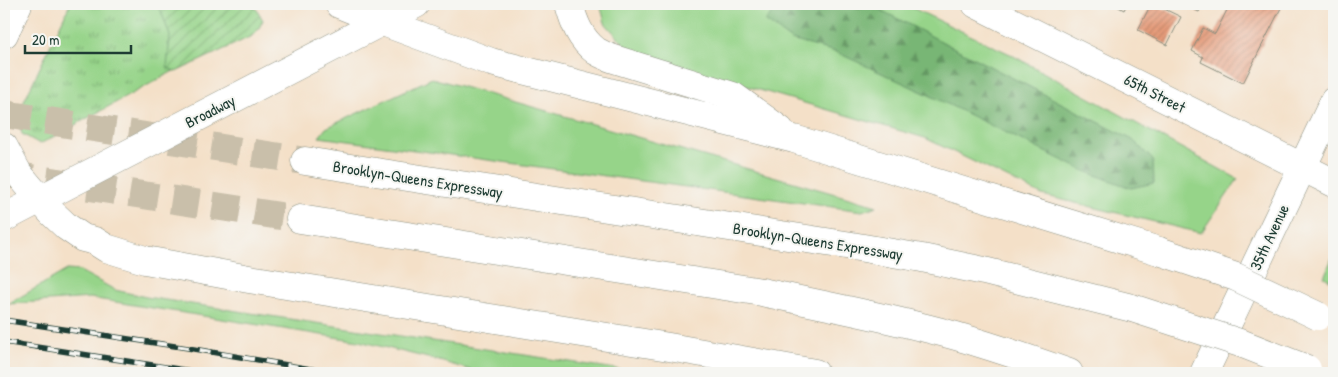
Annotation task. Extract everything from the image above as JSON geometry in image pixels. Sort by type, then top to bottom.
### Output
[{"type":"main road","points":[[4,34],[18,4]]},
{"type":"main road","points":[[339,4],[491,62],[794,139],[1159,251],[1236,277],[1326,320]]},
{"type":"main road","name":"Broadway","points":[[4,218],[416,4]]},
{"type":"main road","points":[[569,4],[583,38],[596,51],[614,59],[733,96],[794,139]]},
{"type":"main road","name":"65th Street","points":[[976,4],[1334,183]]},
{"type":"main road","name":"35th Avenue","points":[[1204,373],[1334,101]]},
{"type":"main road","points":[[4,148],[18,173],[51,212],[67,227],[83,238],[106,248],[145,260],[669,346],[815,373]]},
{"type":"main road","name":"Brooklyn-Queens Expressway","points":[[305,161],[852,246],[984,271],[1132,308],[1243,344],[1313,371]]},
{"type":"main road","points":[[300,219],[771,294],[955,336],[1069,373]]},
{"type":"green space","points":[[70,4],[237,4],[256,26],[40,144],[22,134],[17,116]]},
{"type":"green space","points":[[152,4],[248,4],[256,8],[263,20],[258,30],[252,36],[176,72],[167,67],[170,36],[161,11]]},
{"type":"green space","points":[[600,4],[904,4],[1008,53],[1238,179],[1201,233],[1042,195],[925,138],[632,53],[605,23]]},
{"type":"green space","points":[[782,4],[869,4],[1133,140],[1153,160],[1154,183],[1131,188],[1082,170],[836,52],[791,40],[765,21]]},
{"type":"green space","points":[[432,78],[877,206],[862,211],[319,137],[326,128]]},
{"type":"green space","points":[[1334,253],[1334,282],[1324,277]]},
{"type":"green space","points":[[67,270],[80,271],[115,290],[146,297],[642,373],[481,373],[359,341],[90,298],[8,304]]},
{"type":"building","points":[[1113,4],[1127,4],[1124,10]]},
{"type":"building","points":[[1151,4],[1181,17],[1167,45],[1138,30]]},
{"type":"building","points":[[1182,4],[1203,4],[1199,12]]},
{"type":"building","points":[[1230,4],[1283,4],[1243,83],[1201,62],[1203,57],[1192,51],[1203,28],[1215,34]]},
{"type":"tunnel","points":[[4,114],[305,161]]},
{"type":"tunnel","points":[[5,174],[300,219]]},
{"type":"railway","points":[[4,320],[188,348],[334,373]]},
{"type":"railway","points":[[4,342],[204,373]]}]
